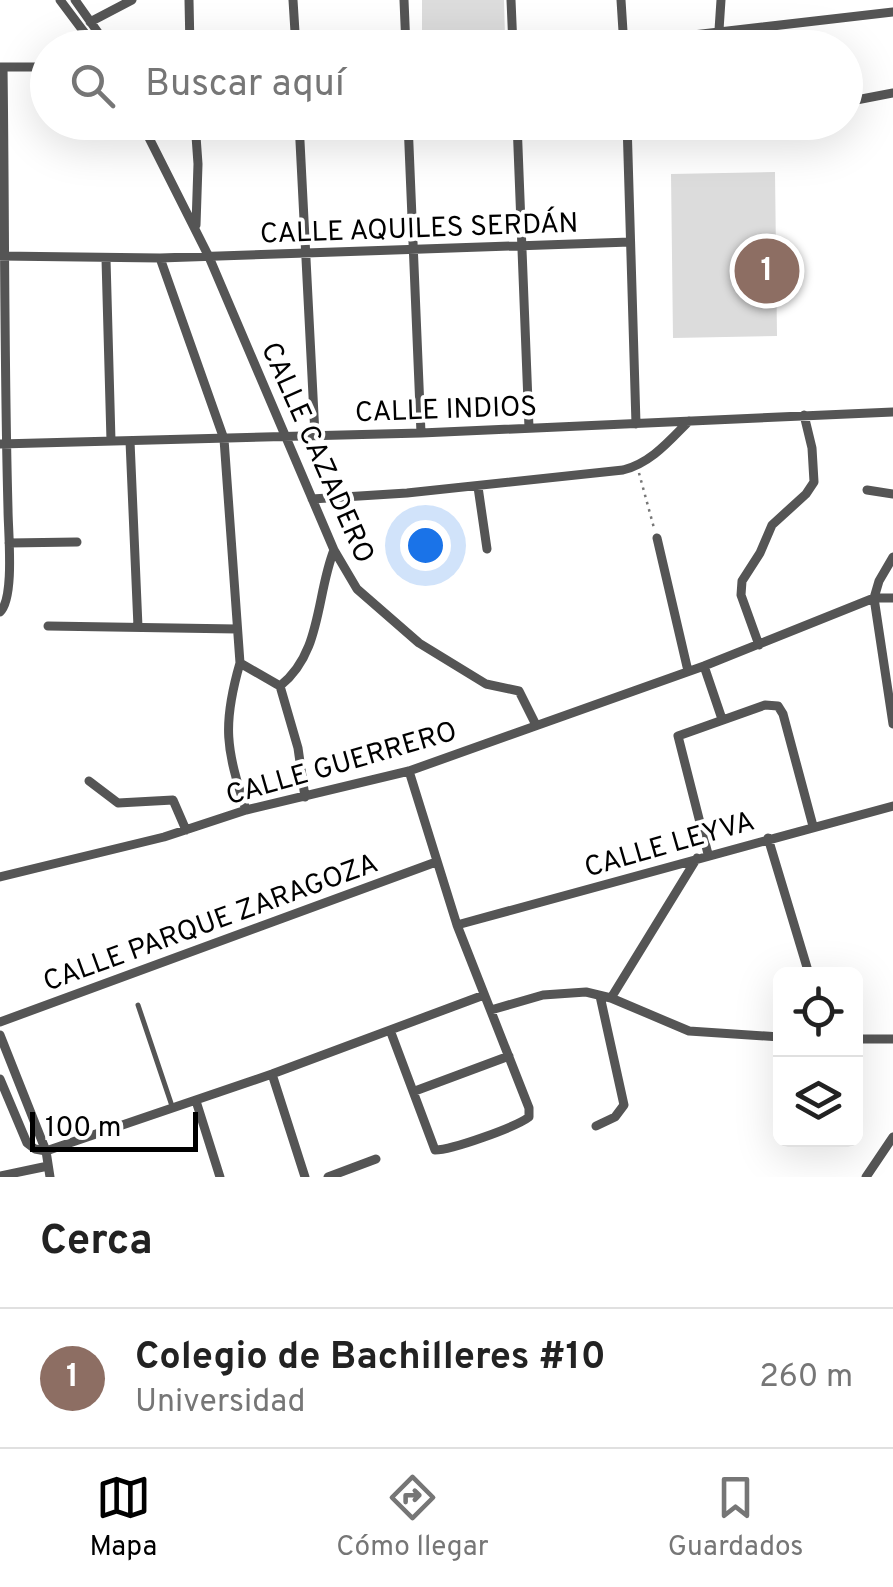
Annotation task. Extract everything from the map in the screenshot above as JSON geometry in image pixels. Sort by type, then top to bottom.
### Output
[{"type":"street","points":[[60,0],[93,30]]},
{"type":"street","points":[[75,0],[89,30]]},
{"type":"street","points":[[87,24],[132,0]]},
{"type":"street","points":[[189,0],[190,30]]},
{"type":"street","points":[[293,0],[295,30]]},
{"type":"street","points":[[404,0],[405,30]]},
{"type":"street","points":[[511,0],[512,30]]},
{"type":"street","points":[[621,0],[623,30]]},
{"type":"street","points":[[721,0],[720,30],[893,12]]},
{"type":"street","points":[[863,0],[864,15]]},
{"type":"street","points":[[2,610],[8,543],[3,444],[2,67],[30,67]]},
{"type":"street","points":[[863,99],[893,94]]},
{"type":"street","name":"CALLE CAZADERO","points":[[148,140],[196,228],[350,580],[419,643],[481,682],[519,691],[536,725]]},
{"type":"street","points":[[196,140],[196,228]]},
{"type":"street","points":[[300,140],[315,435]]},
{"type":"street","points":[[409,140],[420,432]]},
{"type":"street","points":[[518,140],[529,428]]},
{"type":"street","points":[[628,140],[636,424]]},
{"type":"street","name":"CALLE AQUILES SERDÁN","points":[[2,256],[209,257],[630,242]]},
{"type":"street","points":[[106,258],[111,441]]},
{"type":"street","points":[[160,258],[224,439],[240,662],[230,698],[226,735],[246,810]]},
{"type":"street","name":"CALLE INDIOS","points":[[3,444],[285,437],[893,412]]},
{"type":"street","points":[[759,645],[741,586],[768,530],[814,482],[812,448],[804,415]]},
{"type":"street","points":[[312,499],[603,474],[638,466],[689,421]]},
{"type":"street","points":[[130,442],[138,627]]},
{"type":"street","points":[[478,487],[487,549]]},
{"type":"street","points":[[866,490],[893,494]]},
{"type":"street","points":[[657,538],[688,671]]},
{"type":"street","points":[[8,543],[77,542]]},
{"type":"street","points":[[280,686],[298,666],[317,624],[334,550]]},
{"type":"street","points":[[893,557],[874,598],[893,724]]},
{"type":"street","name":"CALLE GUERRERO","points":[[0,877],[186,830],[246,810],[410,771],[704,666],[874,598],[893,598]]},
{"type":"street","points":[[48,626],[237,628]]},
{"type":"street","points":[[240,662],[280,686],[298,748],[305,797]]},
{"type":"street","points":[[704,666],[722,719]]},
{"type":"street","points":[[596,1126],[616,1117],[624,1105],[606,997],[703,856],[678,737],[765,705],[778,706],[814,826]]},
{"type":"street","points":[[390,1030],[436,1150],[450,1149],[528,1117],[529,1108],[457,924],[410,771]]},
{"type":"street","points":[[89,782],[118,802],[173,800],[186,830]]},
{"type":"street","name":"CALLE LEYVA","points":[[457,924],[893,806]]},
{"type":"street","points":[[768,838],[807,967]]},
{"type":"street","name":"CALLE PARQUE ZARAGOZA","points":[[0,1022],[436,862]]},
{"type":"street","points":[[490,1010],[564,992],[606,997],[689,1032],[773,1037]]},
{"type":"street","points":[[0,1079],[27,1143],[46,1151],[272,1074],[484,995]]},
{"type":"street","points":[[0,1035],[46,1151],[49,1171],[0,1176]]},
{"type":"street","points":[[863,1039],[893,1039]]},
{"type":"street","points":[[415,1091],[509,1056]]},
{"type":"street","points":[[272,1074],[305,1177]]},
{"type":"street","points":[[196,1101],[220,1177]]},
{"type":"street","points":[[866,1177],[893,1137]]},
{"type":"street","points":[[328,1177],[376,1158]]},
{"type":"lane","points":[[138,1005],[173,1109]]},
{"type":"path","points":[[638,466],[657,538]]},
{"type":"shaded area","points":[[422,0],[504,0],[505,30],[422,30]]},
{"type":"shaded area","points":[[775,172],[777,336],[673,338],[671,174]]},
{"type":"place","name":"Colegio de Bachilleres #10","points":[[767,271]]}]
